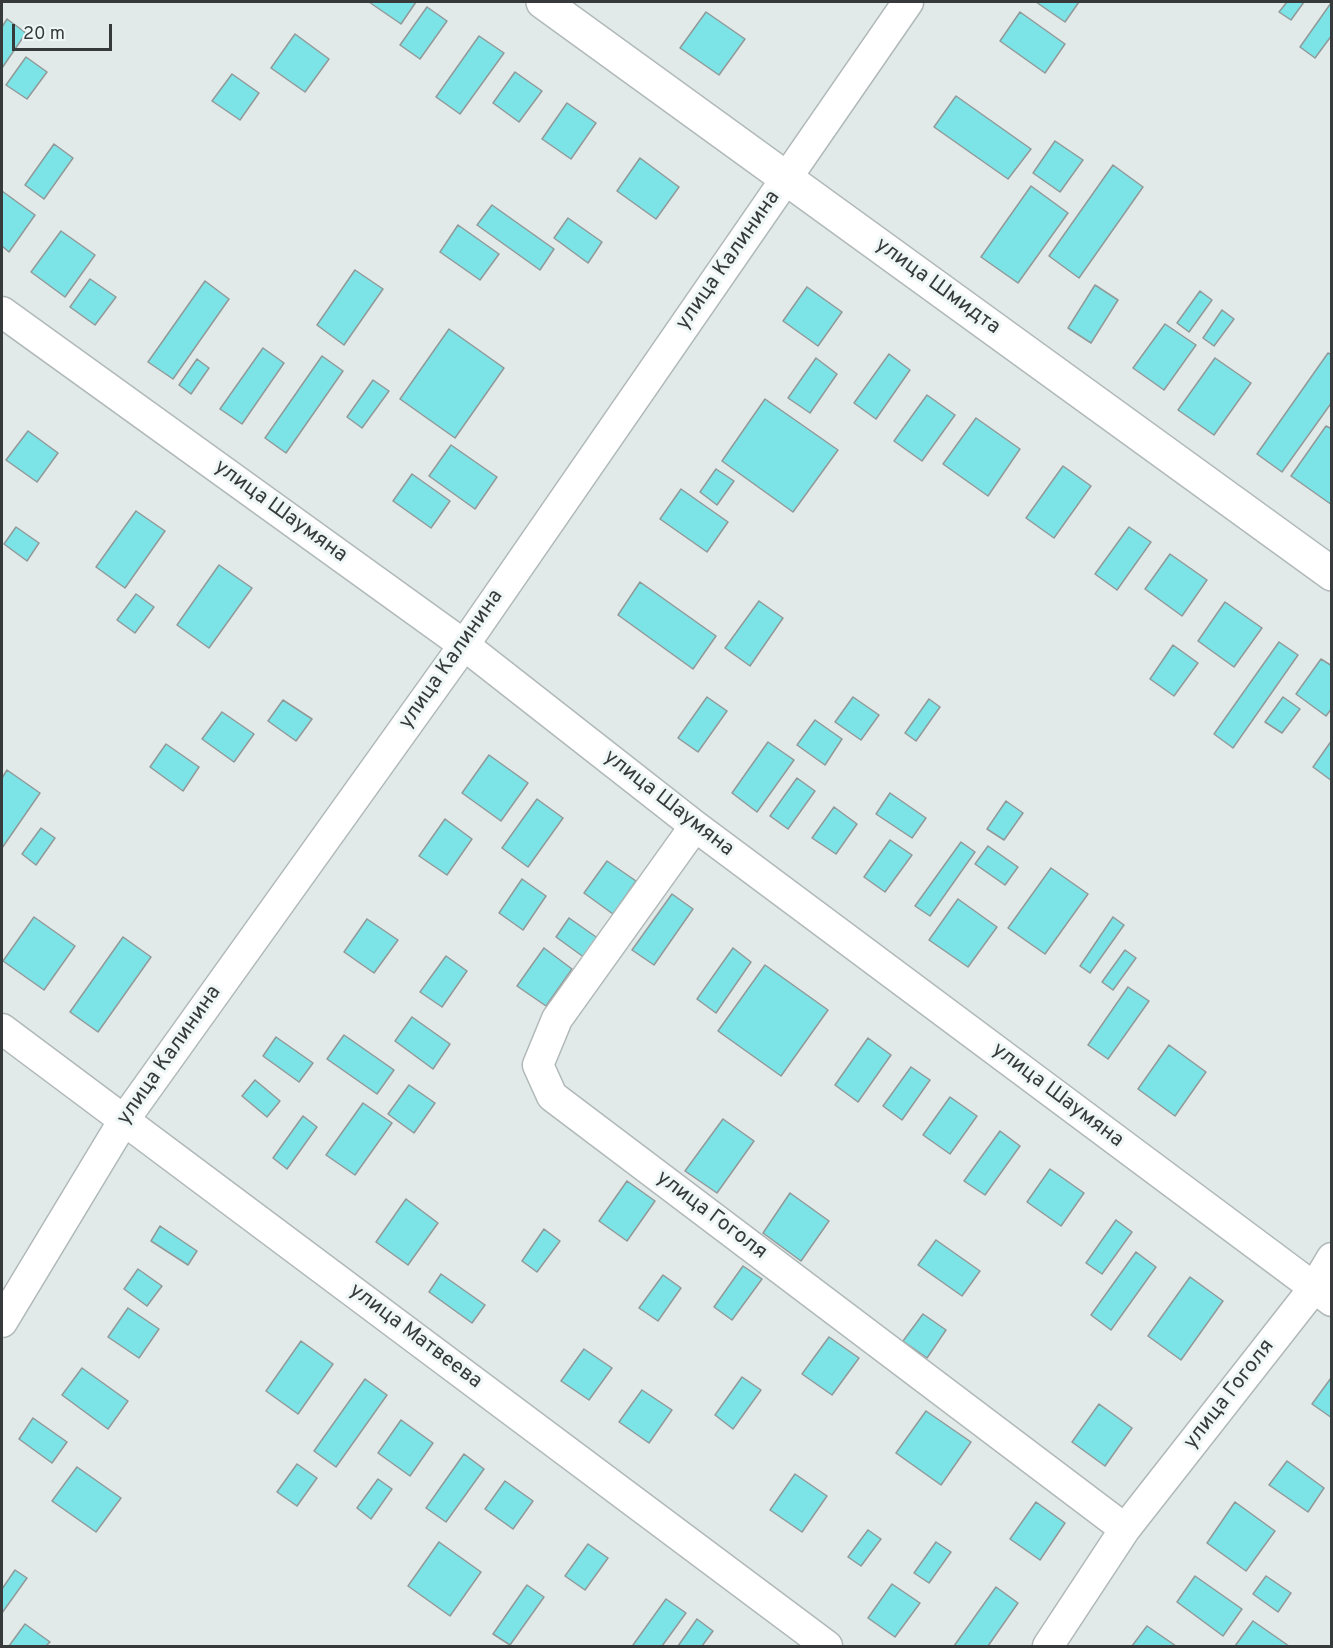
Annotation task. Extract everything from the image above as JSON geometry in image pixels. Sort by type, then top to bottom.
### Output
[{"type":"street","name":"улица Шмидта","points":[[543,2],[1332,574]]},
{"type":"street","name":"улица Калинина","points":[[2,1322],[124,1120],[464,645],[908,2]]},
{"type":"street","name":"улица Шаумяна","points":[[2,312],[464,645],[695,826],[1323,1294]]},
{"type":"street","name":"улица Гоголя","points":[[695,826],[557,1019],[538,1065],[552,1095],[1125,1529]]},
{"type":"street","name":"улица Матвеева","points":[[2,1029],[827,1647]]},
{"type":"street","name":"улица Гоголя","points":[[1048,1647],[1125,1529],[1323,1294],[1332,1258]]},
{"type":"building","points":[[369,2],[416,2],[401,24]]},
{"type":"building","points":[[1036,2],[1079,2],[1065,22]]},
{"type":"building","points":[[1287,2],[1304,2],[1291,20],[1279,12]]},
{"type":"building","points":[[1331,3],[1332,35],[1315,58],[1300,47]]},
{"type":"building","points":[[427,7],[447,21],[420,59],[400,45]]},
{"type":"building","points":[[706,12],[745,39],[719,75],[680,48]]},
{"type":"building","points":[[1020,12],[1065,44],[1045,73],[1000,41]]},
{"type":"building","points":[[7,19],[26,33],[2,68],[2,27]]},
{"type":"building","points":[[295,34],[329,59],[305,92],[271,68]]},
{"type":"building","points":[[479,36],[504,53],[460,114],[436,97]]},
{"type":"building","points":[[26,57],[47,72],[27,99],[6,85]]},
{"type":"building","points":[[515,72],[542,91],[519,122],[493,103]]},
{"type":"building","points":[[232,74],[259,93],[240,120],[212,101]]},
{"type":"building","points":[[956,96],[1031,149],[1008,179],[934,127]]},
{"type":"building","points":[[567,103],[596,123],[571,159],[542,139]]},
{"type":"building","points":[[1055,141],[1083,160],[1060,192],[1033,173]]},
{"type":"building","points":[[54,144],[73,158],[44,199],[25,185]]},
{"type":"building","points":[[640,158],[679,187],[656,219],[617,191]]},
{"type":"building","points":[[1113,165],[1143,187],[1079,278],[1049,256]]},
{"type":"building","points":[[1031,186],[1068,213],[1018,283],[981,257]]},
{"type":"building","points":[[2,191],[35,215],[9,252],[2,246]]},
{"type":"building","points":[[492,205],[554,249],[540,270],[477,225]]},
{"type":"building","points":[[568,218],[602,242],[588,263],[554,238]]},
{"type":"building","points":[[458,225],[499,254],[480,280],[440,252]]},
{"type":"building","points":[[61,231],[95,255],[65,297],[31,272]]},
{"type":"building","points":[[355,270],[383,289],[344,345],[317,325]]},
{"type":"building","points":[[90,279],[116,297],[95,325],[70,307]]},
{"type":"building","points":[[205,281],[229,299],[173,379],[148,362]]},
{"type":"building","points":[[1095,285],[1118,300],[1091,343],[1068,328]]},
{"type":"building","points":[[807,287],[842,312],[818,346],[783,321]]},
{"type":"building","points":[[1200,291],[1212,300],[1189,332],[1177,323]]},
{"type":"building","points":[[1222,310],[1234,319],[1214,346],[1203,338]]},
{"type":"building","points":[[1165,324],[1196,345],[1164,390],[1133,368]]},
{"type":"building","points":[[449,329],[504,368],[455,438],[400,399]]},
{"type":"building","points":[[263,348],[284,363],[242,424],[220,409]]},
{"type":"building","points":[[1328,353],[1332,355],[1332,402],[1282,472],[1257,454]]},
{"type":"building","points":[[889,354],[910,370],[876,419],[854,403]]},
{"type":"building","points":[[322,356],[343,371],[286,453],[265,438]]},
{"type":"building","points":[[816,358],[837,374],[810,413],[788,398]]},
{"type":"building","points":[[1215,358],[1251,383],[1214,435],[1178,410]]},
{"type":"building","points":[[197,359],[209,368],[191,394],[179,385]]},
{"type":"building","points":[[373,380],[389,391],[362,428],[347,417]]},
{"type":"building","points":[[927,395],[955,415],[922,461],[894,441]]},
{"type":"building","points":[[765,399],[838,450],[793,512],[722,461]]},
{"type":"building","points":[[976,418],[1020,449],[988,496],[943,464]]},
{"type":"building","points":[[1326,426],[1332,429],[1332,505],[1291,476]]},
{"type":"building","points":[[28,431],[58,453],[37,482],[6,460]]},
{"type":"building","points":[[451,445],[497,477],[475,509],[429,476]]},
{"type":"building","points":[[1063,466],[1091,486],[1054,538],[1026,518]]},
{"type":"building","points":[[716,469],[734,481],[717,505],[700,492]]},
{"type":"building","points":[[412,474],[450,501],[431,528],[393,501]]},
{"type":"building","points":[[681,489],[728,522],[707,552],[660,519]]},
{"type":"building","points":[[136,511],[165,531],[125,588],[96,567]]},
{"type":"building","points":[[16,527],[39,543],[27,561],[4,544]]},
{"type":"building","points":[[1129,527],[1151,542],[1117,590],[1095,574]]},
{"type":"building","points":[[1170,554],[1207,580],[1182,616],[1145,589]]},
{"type":"building","points":[[219,565],[252,588],[209,648],[177,625]]},
{"type":"building","points":[[640,582],[716,636],[693,669],[618,615]]},
{"type":"building","points":[[136,594],[154,607],[135,633],[117,620]]},
{"type":"building","points":[[759,601],[783,618],[750,666],[725,648]]},
{"type":"building","points":[[1225,602],[1262,628],[1234,667],[1198,641]]},
{"type":"building","points":[[1279,642],[1298,655],[1233,748],[1214,734]]},
{"type":"building","points":[[1173,645],[1198,663],[1174,696],[1150,679]]},
{"type":"building","points":[[1321,659],[1332,666],[1332,708],[1326,716],[1296,694]]},
{"type":"building","points":[[707,697],[727,711],[698,752],[678,738]]},
{"type":"building","points":[[853,697],[879,715],[861,740],[835,722]]},
{"type":"building","points":[[1283,697],[1300,709],[1282,733],[1265,722]]},
{"type":"building","points":[[929,699],[940,707],[916,741],[905,733]]},
{"type":"building","points":[[283,700],[312,719],[296,741],[268,721]]},
{"type":"building","points":[[222,712],[254,734],[234,762],[202,739]]},
{"type":"building","points":[[815,720],[842,739],[825,765],[797,745]]},
{"type":"building","points":[[1332,740],[1332,781],[1313,767]]},
{"type":"building","points":[[768,742],[794,760],[757,812],[732,793]]},
{"type":"building","points":[[166,744],[199,767],[183,791],[150,767]]},
{"type":"building","points":[[489,755],[528,783],[501,821],[462,793]]},
{"type":"building","points":[[7,770],[40,793],[2,848],[2,778]]},
{"type":"building","points":[[797,778],[815,791],[788,829],[770,816]]},
{"type":"building","points":[[890,793],[926,818],[912,838],[876,814]]},
{"type":"building","points":[[537,799],[563,818],[528,867],[502,848]]},
{"type":"building","points":[[1006,801],[1023,813],[1004,840],[987,829]]},
{"type":"building","points":[[834,807],[857,824],[836,854],[812,838]]},
{"type":"building","points":[[445,819],[472,839],[447,875],[419,856]]},
{"type":"building","points":[[41,828],[55,838],[36,865],[22,854]]},
{"type":"building","points":[[890,840],[912,855],[885,892],[864,877]]},
{"type":"building","points":[[961,842],[975,852],[930,916],[915,906]]},
{"type":"building","points":[[988,846],[1018,867],[1005,885],[975,864]]},
{"type":"building","points":[[607,861],[636,881],[613,914],[584,893]]},
{"type":"building","points":[[1051,868],[1088,894],[1045,954],[1008,928]]},
{"type":"building","points":[[522,879],[546,896],[523,930],[499,913]]},
{"type":"building","points":[[672,894],[693,909],[654,965],[632,950]]},
{"type":"building","points":[[958,899],[997,927],[968,967],[929,940]]},
{"type":"building","points":[[34,917],[75,946],[44,990],[3,961]]},
{"type":"building","points":[[1113,917],[1124,925],[1090,973],[1080,966]]},
{"type":"building","points":[[569,918],[599,939],[585,958],[556,937]]},
{"type":"building","points":[[367,919],[398,940],[374,973],[344,952]]},
{"type":"building","points":[[123,937],[151,957],[98,1032],[70,1012]]},
{"type":"building","points":[[544,948],[572,969],[546,1006],[517,986]]},
{"type":"building","points":[[733,948],[751,962],[716,1013],[697,999]]},
{"type":"building","points":[[1125,950],[1136,958],[1113,990],[1102,982]]},
{"type":"building","points":[[446,956],[467,971],[442,1007],[420,992]]},
{"type":"building","points":[[765,965],[828,1010],[781,1076],[718,1031]]},
{"type":"building","points":[[1128,987],[1149,1001],[1108,1059],[1088,1045]]},
{"type":"building","points":[[412,1017],[450,1044],[433,1069],[395,1041]]},
{"type":"building","points":[[344,1035],[394,1070],[377,1094],[327,1059]]},
{"type":"building","points":[[276,1037],[313,1063],[299,1082],[263,1056]]},
{"type":"building","points":[[868,1038],[891,1055],[858,1102],[835,1085]]},
{"type":"building","points":[[1169,1045],[1206,1072],[1175,1116],[1138,1089]]},
{"type":"building","points":[[911,1067],[930,1080],[902,1120],[883,1106]]},
{"type":"building","points":[[255,1080],[280,1101],[267,1117],[242,1096]]},
{"type":"building","points":[[409,1085],[435,1103],[414,1133],[388,1114]]},
{"type":"building","points":[[950,1097],[977,1116],[950,1154],[923,1135]]},
{"type":"building","points":[[363,1103],[392,1123],[355,1175],[326,1155]]},
{"type":"building","points":[[303,1116],[317,1127],[287,1169],[273,1158]]},
{"type":"building","points":[[723,1119],[754,1141],[717,1193],[685,1171]]},
{"type":"building","points":[[1000,1131],[1020,1146],[985,1195],[964,1181]]},
{"type":"building","points":[[1050,1169],[1084,1193],[1061,1226],[1027,1202]]},
{"type":"building","points":[[627,1181],[655,1201],[627,1241],[599,1221]]},
{"type":"building","points":[[790,1193],[829,1221],[801,1261],[763,1233]]},
{"type":"building","points":[[406,1199],[438,1223],[408,1265],[376,1242]]},
{"type":"building","points":[[1116,1220],[1132,1232],[1102,1274],[1086,1263]]},
{"type":"building","points":[[160,1226],[197,1251],[188,1265],[151,1241]]},
{"type":"building","points":[[544,1229],[560,1241],[537,1272],[522,1261]]},
{"type":"building","points":[[936,1240],[980,1271],[962,1296],[918,1265]]},
{"type":"building","points":[[1136,1252],[1156,1267],[1111,1330],[1091,1315]]},
{"type":"building","points":[[743,1266],[762,1279],[732,1320],[714,1307]]},
{"type":"building","points":[[138,1269],[162,1286],[147,1306],[124,1289]]},
{"type":"building","points":[[441,1274],[485,1305],[472,1323],[429,1292]]},
{"type":"building","points":[[663,1275],[681,1288],[658,1321],[639,1308]]},
{"type":"building","points":[[1190,1277],[1223,1301],[1181,1360],[1148,1336]]},
{"type":"building","points":[[128,1308],[159,1329],[139,1358],[108,1337]]},
{"type":"building","points":[[923,1314],[946,1330],[927,1358],[903,1341]]},
{"type":"building","points":[[829,1337],[859,1358],[832,1395],[802,1374]]},
{"type":"building","points":[[301,1341],[333,1364],[298,1414],[266,1391]]},
{"type":"building","points":[[584,1349],[612,1368],[589,1400],[561,1381]]},
{"type":"building","points":[[82,1368],[128,1401],[108,1429],[62,1395]]},
{"type":"building","points":[[742,1377],[761,1390],[733,1429],[715,1415]]},
{"type":"building","points":[[365,1379],[387,1395],[336,1467],[314,1451]]},
{"type":"building","points":[[1332,1379],[1332,1418],[1312,1404]]},
{"type":"building","points":[[642,1390],[672,1410],[649,1443],[619,1422]]},
{"type":"building","points":[[1099,1404],[1132,1428],[1105,1466],[1072,1442]]},
{"type":"building","points":[[926,1411],[971,1442],[941,1485],[896,1453]]},
{"type":"building","points":[[33,1418],[67,1442],[52,1463],[19,1439]]},
{"type":"building","points":[[401,1420],[433,1443],[410,1476],[378,1453]]},
{"type":"building","points":[[464,1454],[484,1469],[446,1522],[426,1508]]},
{"type":"building","points":[[1287,1461],[1324,1488],[1308,1512],[1269,1485]]},
{"type":"building","points":[[297,1464],[317,1478],[297,1506],[277,1492]]},
{"type":"building","points":[[77,1467],[121,1498],[96,1532],[52,1501]]},
{"type":"building","points":[[795,1474],[827,1496],[802,1532],[770,1510]]},
{"type":"building","points":[[378,1479],[392,1489],[371,1519],[357,1508]]},
{"type":"building","points":[[505,1481],[533,1501],[513,1529],[485,1509]]},
{"type":"building","points":[[1036,1502],[1065,1523],[1040,1560],[1010,1539]]},
{"type":"building","points":[[1235,1502],[1275,1531],[1246,1571],[1207,1543]]},
{"type":"building","points":[[868,1530],[881,1539],[861,1566],[848,1557]]},
{"type":"building","points":[[439,1542],[481,1572],[450,1616],[408,1586]]},
{"type":"building","points":[[936,1542],[951,1552],[929,1583],[914,1573]]},
{"type":"building","points":[[588,1544],[608,1558],[585,1590],[565,1576]]},
{"type":"building","points":[[15,1570],[27,1578],[2,1613],[2,1589]]},
{"type":"building","points":[[1195,1576],[1242,1609],[1223,1636],[1177,1602]]},
{"type":"building","points":[[1266,1576],[1291,1593],[1278,1612],[1253,1594]]},
{"type":"building","points":[[892,1584],[920,1603],[895,1637],[868,1618]]},
{"type":"building","points":[[527,1585],[544,1597],[510,1645],[493,1634]]},
{"type":"building","points":[[996,1587],[1018,1603],[988,1646],[954,1646]]},
{"type":"building","points":[[666,1599],[686,1613],[662,1646],[633,1645]]},
{"type":"building","points":[[697,1619],[713,1631],[702,1646],[678,1646]]},
{"type":"building","points":[[1253,1621],[1289,1646],[1235,1646]]},
{"type":"building","points":[[25,1624],[50,1642],[46,1646],[9,1646]]},
{"type":"building","points":[[1147,1626],[1176,1646],[1132,1646]]}]
